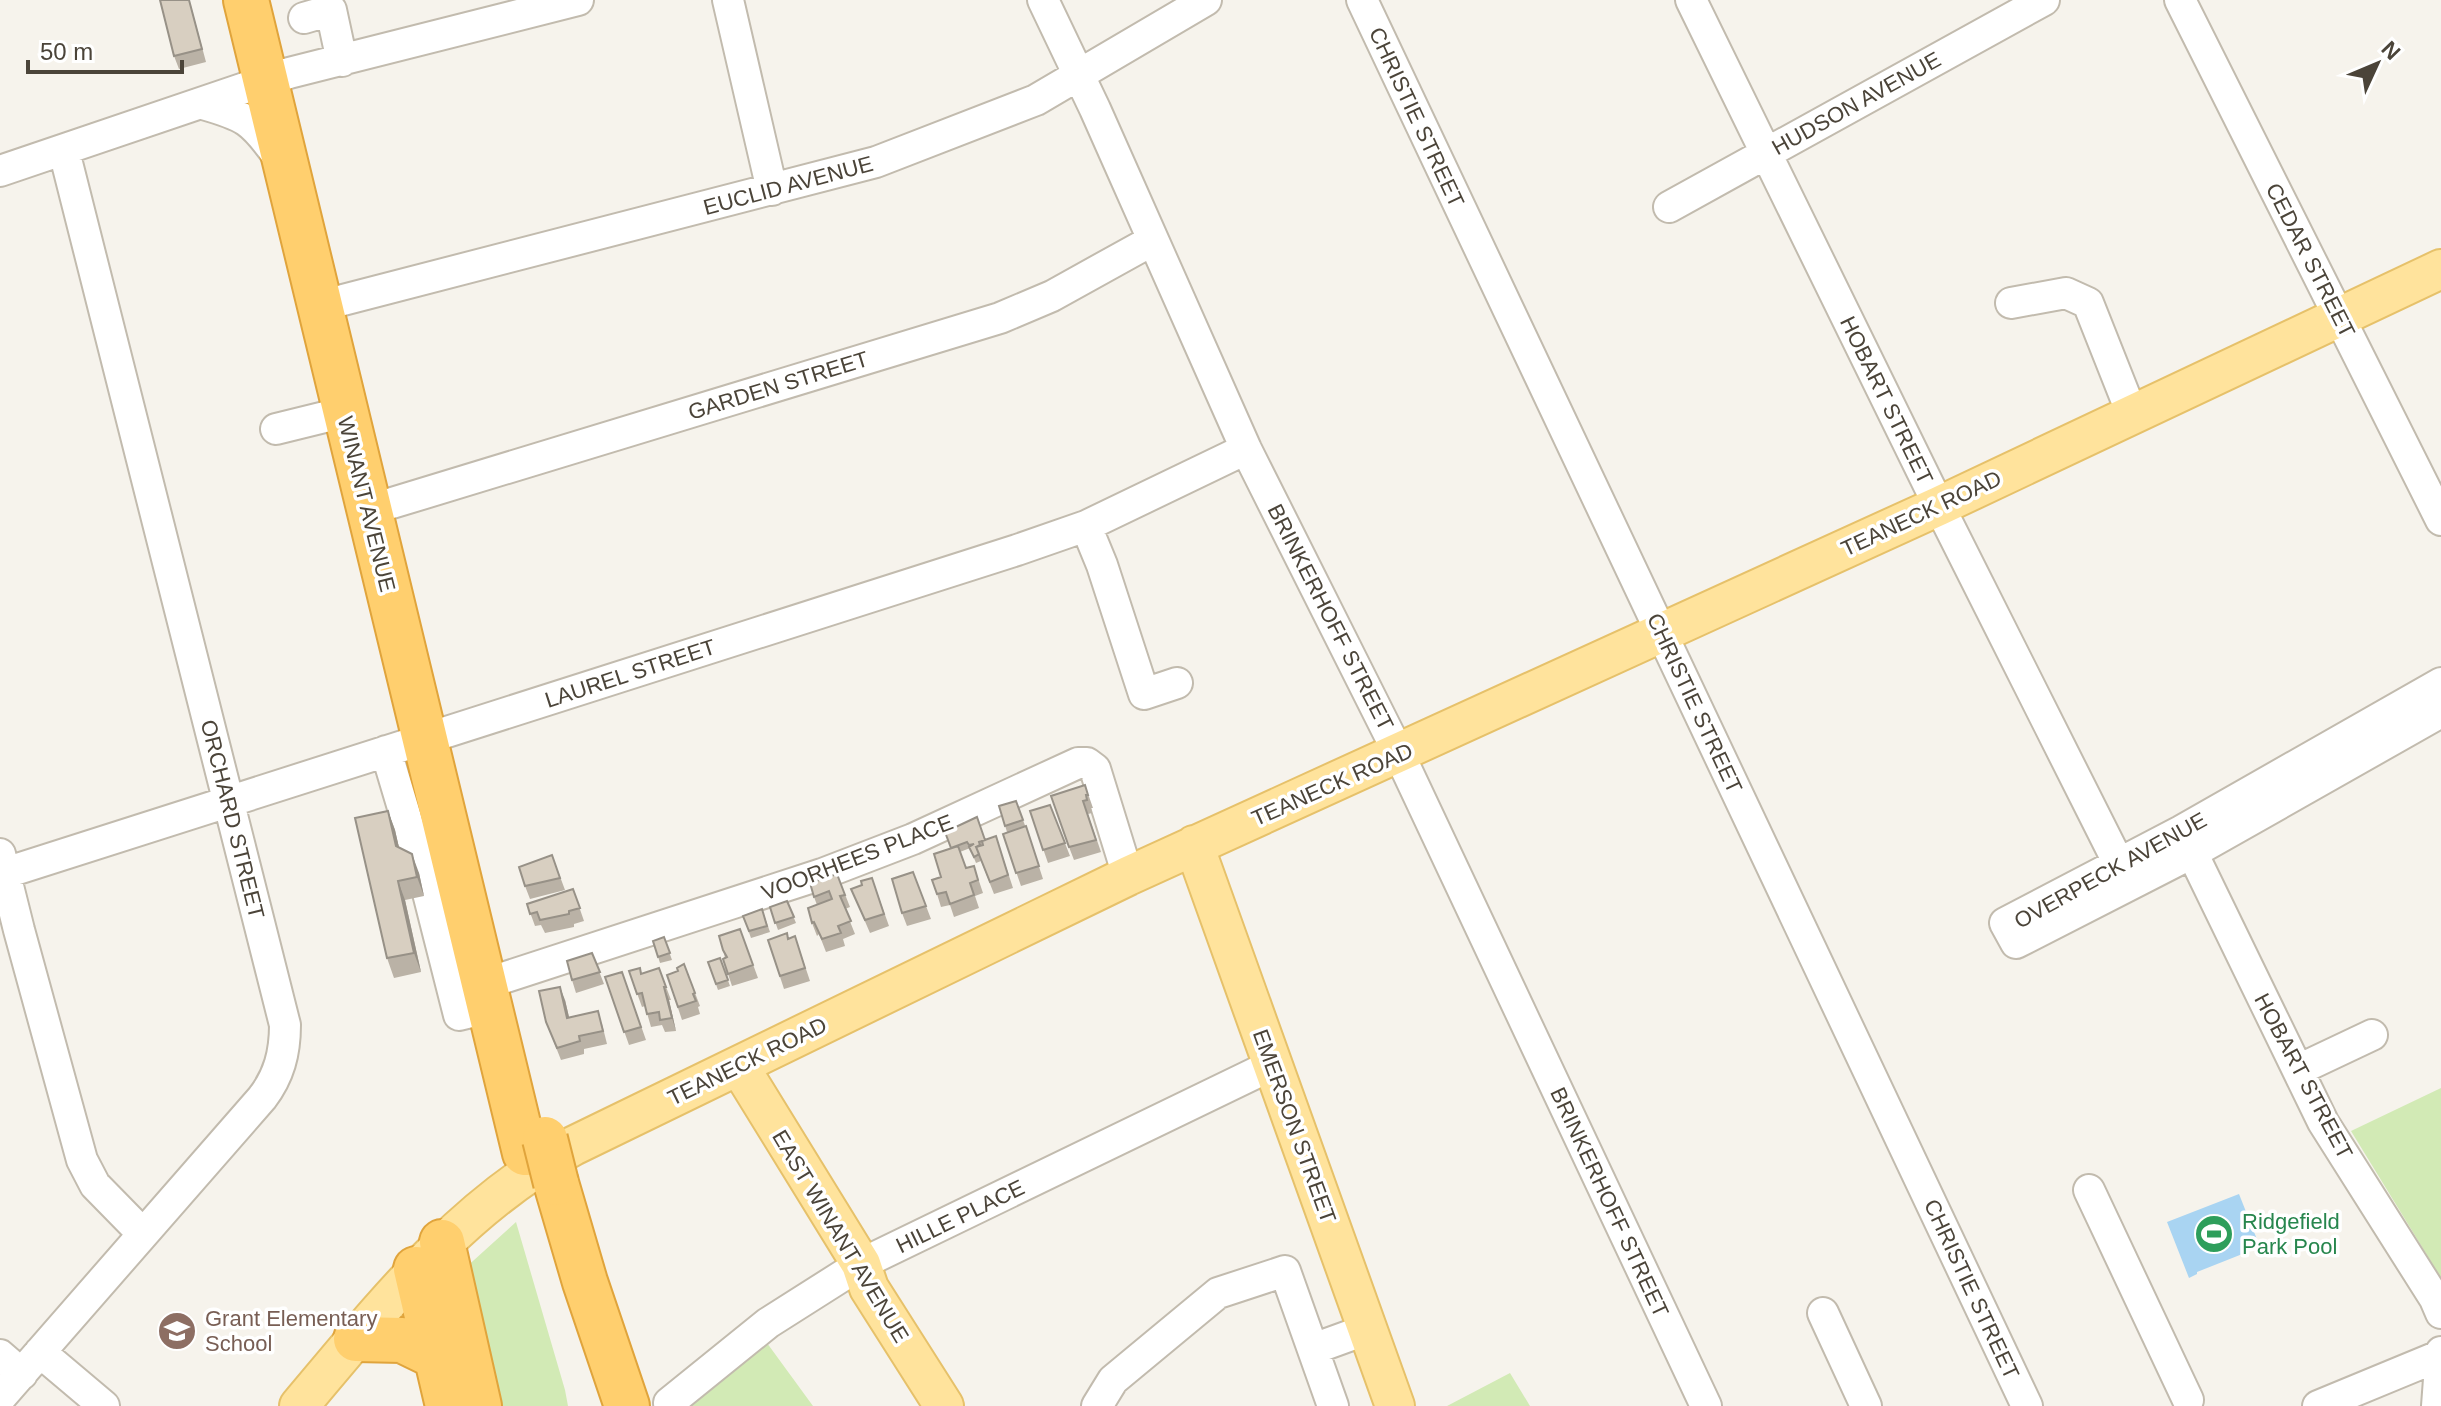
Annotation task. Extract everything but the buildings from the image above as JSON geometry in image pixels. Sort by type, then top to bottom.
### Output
[{"type":"highway","name":"WINANT AVENUE","points":[[280,9],[277,78],[286,169],[345,412],[419,741],[497,993]]},
{"type":"highway","name":"WINANT AVENUE","points":[[277,78],[343,300],[392,503],[430,836],[441,881],[497,993]]},
{"type":"highway","points":[[497,993],[596,1406]]},
{"type":"highway","points":[[546,1189],[585,1282],[648,1405]]},
{"type":"highway","points":[[429,1256],[437,1357],[448,1406]]},
{"type":"highway","points":[[429,1256],[479,1406]]},
{"type":"highway","points":[[356,1339],[402,1340],[437,1357]]},
{"type":"main road","name":"TEANECK ROAD","points":[[299,1406],[429,1256],[537,1165],[610,1126],[1194,845],[1939,506],[2441,269]]},
{"type":"main road","name":"EMERSON STREET","points":[[1194,845],[1390,1397]]},
{"type":"main road","name":"EAST WINANT AVENUE","points":[[739,1066],[861,1264],[869,1288],[944,1406]]},
{"type":"street","points":[[0,171],[277,78],[578,0]]},
{"type":"street","points":[[728,0],[772,190]]},
{"type":"street","name":"BRINKERHOFF STREET","points":[[1043,0],[1080,76],[1246,449],[1399,754],[1706,1406]]},
{"type":"street","name":"EUCLID AVENUE","points":[[343,300],[876,162],[1036,100],[1206,0]]},
{"type":"street","name":"CHRISTIE STREET","points":[[1362,0],[2027,1406]]},
{"type":"street","name":"HOBART STREET","points":[[1691,0],[2123,873]]},
{"type":"street","name":"HUDSON AVENUE","points":[[1669,207],[2044,0]]},
{"type":"street","name":"CEDAR STREET","points":[[2180,0],[2441,520]]},
{"type":"street","points":[[280,9],[331,10],[342,61]]},
{"type":"street","points":[[203,104],[249,121],[259,129],[286,169]]},
{"type":"street","name":"ORCHARD STREET","points":[[0,1398],[21,1360],[143,1234],[271,1087],[285,1046],[285,1025],[64,151]]},
{"type":"street","name":"GARDEN STREET","points":[[392,503],[1000,318],[1052,296],[1153,240]]},
{"type":"street","points":[[2011,303],[2066,293],[2088,303],[2132,414]]},
{"type":"street","points":[[276,429],[345,412]]},
{"type":"street","name":"LAUREL STREET","points":[[2,863],[229,801],[1017,550],[1086,526],[1246,449]]},
{"type":"street","points":[[1086,526],[1144,694],[1177,683]]},
{"type":"street","name":"OVERPECK AVENUE","points":[[2011,933],[2186,842],[2381,732],[2441,683]]},
{"type":"street","name":"OVERPECK AVENUE","points":[[2381,732],[2441,712]]},
{"type":"street","name":"VOORHEES PLACE","points":[[497,993],[913,839],[1078,763],[1087,763],[1095,769],[1128,876]]},
{"type":"street","name":"HOBART STREET","points":[[2186,842],[2323,1122],[2441,1313]]},
{"type":"street","points":[[2,863],[9,932],[82,1160],[95,1185],[143,1234]]},
{"type":"street","points":[[2298,1070],[2372,1035]]},
{"type":"street","name":"HILLE PLACE","points":[[648,1405],[861,1264],[1272,1065]]},
{"type":"street","points":[[2089,1190],[2185,1404]]},
{"type":"street","points":[[1097,1406],[1113,1380],[1218,1293],[1285,1271],[1333,1406]]},
{"type":"street","points":[[1823,1313],[1866,1406]]},
{"type":"street","points":[[1313,1349],[1368,1329]]},
{"type":"street","points":[[2318,1406],[2440,1354],[2437,1406]]},
{"type":"street","points":[[21,1360],[104,1406]]},
{"type":"green space","points":[[2441,1088],[2441,1278],[2351,1131]]},
{"type":"green space","points":[[516,1222],[568,1406],[493,1406],[463,1270]]},
{"type":"green space","points":[[767,1343],[813,1406],[688,1406]]},
{"type":"green space","points":[[1510,1373],[1530,1406],[1447,1406]]},
{"type":"water","name":"Ridgefield Park Pool","points":[[2239,1194],[2260,1247],[2189,1278],[2167,1222]]},
{"type":"place","name":"Ridgefield Park Pool","points":[[2214,1234]]},
{"type":"place","name":"Grant Elementary School","points":[[177,1331]]}]
